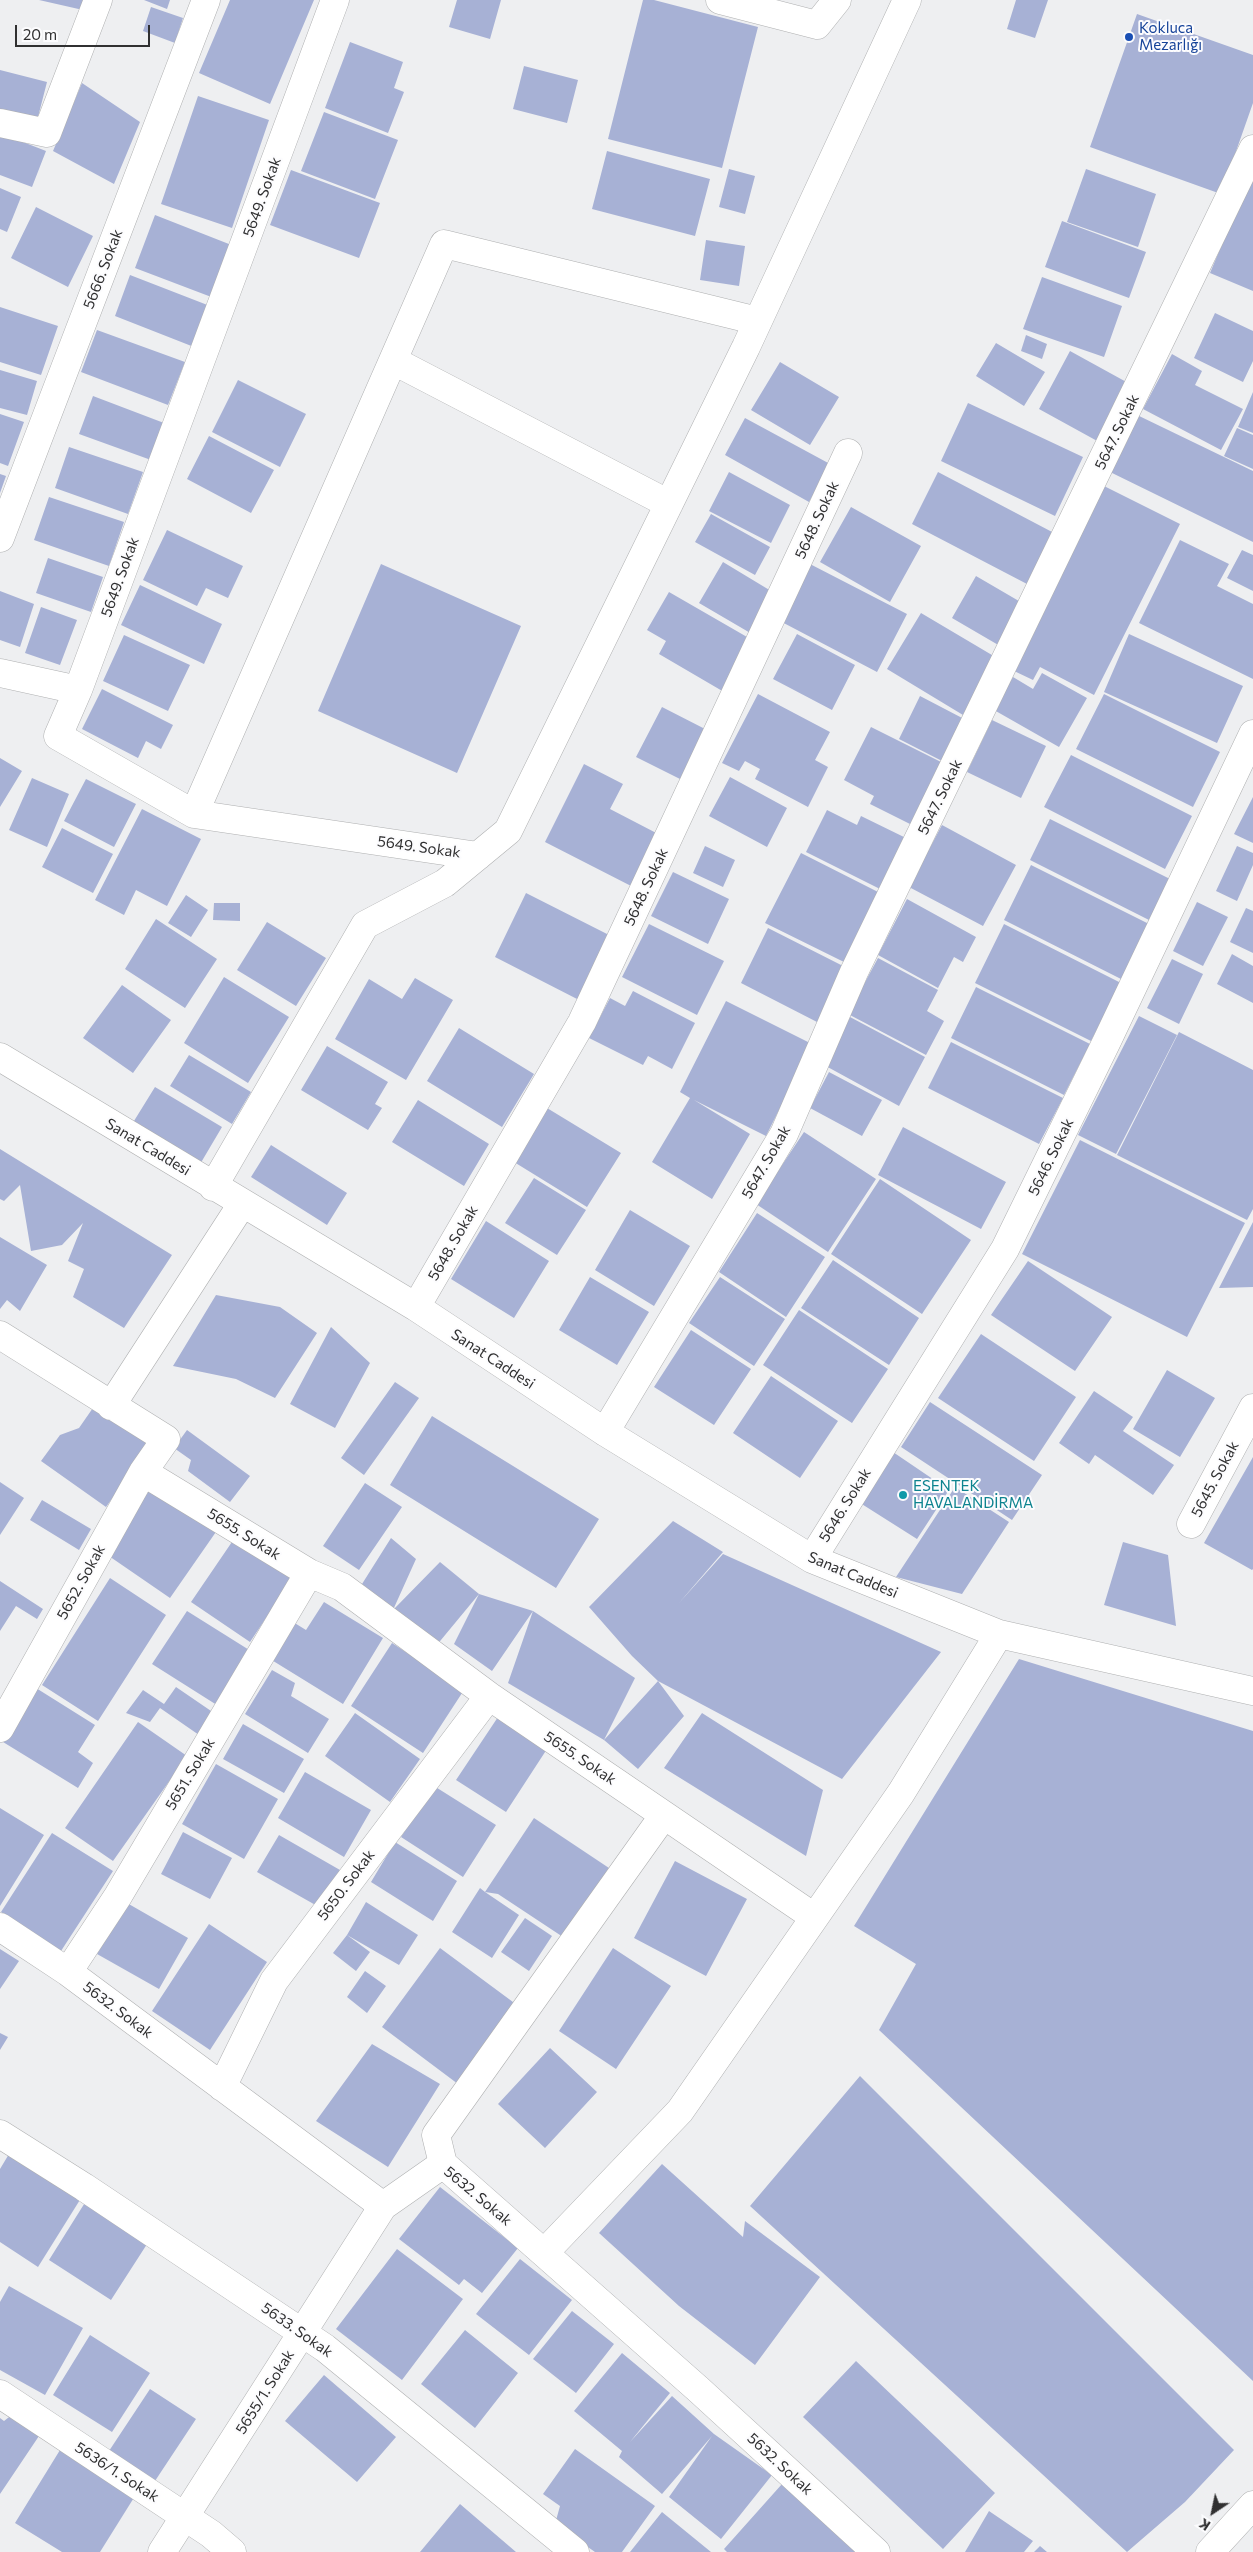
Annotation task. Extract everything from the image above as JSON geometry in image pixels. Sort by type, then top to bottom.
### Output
[{"type":"street","points":[[0,123],[47,133],[98,0]]},
{"type":"street","name":"5666. Sokak","points":[[0,538],[206,0]]},
{"type":"street","name":"5649. Sokak","points":[[335,0],[78,690],[58,736],[194,814],[478,856]]},
{"type":"street","points":[[720,0],[817,25],[837,0]]},
{"type":"street","points":[[213,1187],[365,925],[445,883],[508,831],[758,321],[907,0]]},
{"type":"street","name":"5647. Sokak","points":[[605,1432],[784,1134],[854,972],[1253,149]]},
{"type":"street","points":[[194,814],[444,244],[758,321]]},
{"type":"street","points":[[394,361],[669,504]]},
{"type":"street","name":"5648. Sokak","points":[[416,1307],[582,1022],[848,453]]},
{"type":"street","points":[[0,673],[78,690]]},
{"type":"street","name":"5646. Sokak","points":[[812,1559],[1005,1249],[1112,1033],[1253,734]]},
{"type":"street","name":"Sanat Caddesi","points":[[0,1057],[213,1187],[416,1307],[605,1432],[812,1559],[999,1634],[1253,1691]]},
{"type":"street","points":[[0,1335],[111,1406],[242,1204]]},
{"type":"street","name":"5652. Sokak","points":[[0,1728],[143,1472],[166,1438],[111,1406]]},
{"type":"street","name":"5645. Sokak","points":[[1191,1524],[1253,1408]]},
{"type":"street","name":"5655. Sokak","points":[[143,1472],[309,1573],[342,1587],[489,1696],[814,1917]]},
{"type":"street","name":"5651. Sokak","points":[[68,1972],[118,1896],[309,1573]]},
{"type":"street","points":[[544,2253],[680,2111],[901,1794],[999,1634]]},
{"type":"street","name":"5650. Sokak","points":[[222,2087],[274,1981],[489,1696]]},
{"type":"street","points":[[443,2164],[436,2135],[664,1815]]},
{"type":"street","name":"5632. Sokak","points":[[0,1927],[68,1972],[383,2206],[443,2164],[698,2389],[876,2552]]},
{"type":"street","name":"5633. Sokak","points":[[0,2134],[325,2348],[575,2552]]},
{"type":"street","name":"5655/1. Sokak","points":[[162,2552],[383,2206]]},
{"type":"street","name":"5636/1. Sokak","points":[[0,2394],[186,2517],[232,2552]]},
{"type":"street","points":[[1210,2552],[1253,2505]]},
{"type":"building","points":[[39,0],[85,0],[83,10]]},
{"type":"building","points":[[144,0],[170,0],[167,9]]},
{"type":"building","points":[[230,0],[314,0],[270,104],[199,73]]},
{"type":"building","points":[[457,0],[501,0],[490,39],[449,27]]},
{"type":"building","points":[[643,0],[654,0],[758,27],[722,168],[608,139]]},
{"type":"building","points":[[1016,0],[1048,0],[1035,38],[1007,29]]},
{"type":"building","points":[[151,7],[183,18],[175,43],[143,31]]},
{"type":"building","points":[[1137,14],[1253,55],[1253,103],[1221,194],[1090,147]]},
{"type":"building","points":[[350,42],[403,62],[394,88],[404,92],[388,133],[325,108]]},
{"type":"building","points":[[524,66],[578,80],[567,123],[513,109]]},
{"type":"building","points":[[0,70],[47,82],[37,121],[0,112]]},
{"type":"building","points":[[82,83],[140,122],[114,184],[53,151]]},
{"type":"building","points":[[198,96],[269,120],[232,228],[161,204]]},
{"type":"building","points":[[324,112],[398,140],[375,199],[301,171]]},
{"type":"building","points":[[0,133],[46,151],[32,187],[0,175]]},
{"type":"building","points":[[607,151],[710,179],[695,236],[592,209]]},
{"type":"building","points":[[729,169],[755,176],[745,214],[719,207]]},
{"type":"building","points":[[1086,169],[1156,194],[1138,247],[1067,222]]},
{"type":"building","points":[[291,170],[380,203],[359,258],[270,225]]},
{"type":"building","points":[[1249,180],[1253,182],[1253,291],[1210,273]]},
{"type":"building","points":[[0,188],[21,197],[7,232],[0,229]]},
{"type":"building","points":[[36,207],[93,236],[68,287],[11,258]]},
{"type":"building","points":[[155,215],[234,246],[214,298],[135,268]]},
{"type":"building","points":[[1062,221],[1146,252],[1129,298],[1045,267]]},
{"type":"building","points":[[706,240],[745,246],[739,286],[700,280]]},
{"type":"building","points":[[130,275],[210,306],[194,347],[115,316]]},
{"type":"building","points":[[1042,277],[1122,306],[1104,357],[1023,329]]},
{"type":"building","points":[[0,307],[58,326],[41,375],[0,362]]},
{"type":"building","points":[[1215,313],[1253,331],[1253,361],[1243,382],[1194,358]]},
{"type":"building","points":[[97,330],[185,362],[168,405],[81,372]]},
{"type":"building","points":[[1026,335],[1047,344],[1042,359],[1021,351]]},
{"type":"building","points":[[996,343],[1045,372],[1024,406],[976,376]]},
{"type":"building","points":[[1070,351],[1130,384],[1099,442],[1039,409]]},
{"type":"building","points":[[1172,354],[1202,371],[1195,385],[1243,409],[1221,450],[1143,409]]},
{"type":"building","points":[[780,362],[839,397],[810,445],[751,410]]},
{"type":"building","points":[[0,370],[37,381],[27,415],[0,408]]},
{"type":"building","points":[[238,380],[306,414],[280,467],[212,432]]},
{"type":"building","points":[[1253,392],[1253,433],[1238,427]]},
{"type":"building","points":[[93,396],[164,423],[151,460],[79,434]]},
{"type":"building","points":[[968,403],[1083,457],[1055,516],[941,461]]},
{"type":"building","points":[[0,414],[24,422],[8,466],[0,463]]},
{"type":"building","points":[[1135,414],[1253,471],[1253,542],[1108,471]]},
{"type":"building","points":[[745,418],[830,464],[809,502],[725,455]]},
{"type":"building","points":[[1237,428],[1253,435],[1253,469],[1224,456]]},
{"type":"building","points":[[209,436],[274,470],[251,513],[187,479]]},
{"type":"building","points":[[69,447],[143,472],[128,514],[55,488]]},
{"type":"building","points":[[729,472],[790,505],[771,543],[709,511]]},
{"type":"building","points":[[938,472],[1054,533],[1027,584],[912,524]]},
{"type":"building","points":[[0,474],[6,476],[0,493]]},
{"type":"building","points":[[1104,486],[1180,524],[1094,695],[1040,667],[1033,680],[1012,670]]},
{"type":"building","points":[[49,497],[124,522],[109,566],[34,540]]},
{"type":"building","points":[[851,507],[921,546],[890,602],[820,562]]},
{"type":"building","points":[[711,514],[770,547],[755,575],[695,542]]},
{"type":"building","points":[[167,530],[243,566],[228,598],[206,588],[197,606],[143,580]]},
{"type":"building","points":[[1180,540],[1229,564],[1217,586],[1253,604],[1253,679],[1139,623]]},
{"type":"building","points":[[1242,550],[1253,555],[1253,591],[1227,578]]},
{"type":"building","points":[[48,558],[103,577],[91,612],[36,593]]},
{"type":"building","points":[[723,562],[776,594],[752,634],[699,603]]},
{"type":"building","points":[[808,563],[907,614],[877,672],[778,620]]},
{"type":"building","points":[[381,564],[521,626],[457,773],[318,711]]},
{"type":"building","points":[[976,576],[1024,604],[1000,646],[952,618]]},
{"type":"building","points":[[140,585],[222,624],[204,664],[121,625]]},
{"type":"building","points":[[0,591],[34,604],[20,647],[0,640]]},
{"type":"building","points":[[669,592],[754,641],[724,692],[659,654],[666,641],[647,630]]},
{"type":"building","points":[[41,607],[77,620],[60,665],[25,653]]},
{"type":"building","points":[[921,613],[997,658],[963,715],[887,669]]},
{"type":"building","points":[[797,634],[855,665],[832,710],[773,679]]},
{"type":"building","points":[[1129,634],[1243,686],[1217,743],[1104,692]]},
{"type":"building","points":[[124,635],[190,665],[168,711],[103,681]]},
{"type":"building","points":[[1042,673],[1087,698],[1059,747],[994,710],[1013,677],[1033,689]]},
{"type":"building","points":[[102,689],[173,725],[161,749],[146,741],[138,758],[82,729]]},
{"type":"building","points":[[758,694],[830,732],[815,760],[828,767],[808,807],[755,779],[760,769],[745,761],[739,771],[722,763]]},
{"type":"building","points":[[1104,694],[1220,752],[1193,807],[1076,749]]},
{"type":"building","points":[[920,696],[966,720],[944,762],[899,739]]},
{"type":"building","points":[[662,707],[707,730],[682,780],[636,757]]},
{"type":"building","points":[[992,720],[1046,746],[1021,798],[967,772]]},
{"type":"building","points":[[871,727],[947,765],[916,827],[870,804],[874,796],[844,780]]},
{"type":"building","points":[[1071,755],[1192,816],[1165,869],[1044,807]]},
{"type":"building","points":[[0,758],[22,771],[0,807]]},
{"type":"building","points":[[584,764],[623,784],[610,809],[662,836],[635,888],[545,842]]},
{"type":"building","points":[[730,777],[787,808],[767,847],[709,816]]},
{"type":"building","points":[[32,778],[69,794],[47,847],[9,830]]},
{"type":"building","points":[[86,779],[136,804],[114,847],[64,821]]},
{"type":"building","points":[[1253,797],[1253,843],[1234,834]]},
{"type":"building","points":[[142,809],[201,839],[167,906],[136,890],[124,915],[95,900]]},
{"type":"building","points":[[827,810],[857,825],[861,816],[908,839],[882,890],[806,852]]},
{"type":"building","points":[[1050,819],[1170,879],[1149,920],[1030,860]]},
{"type":"building","points":[[942,825],[1016,865],[983,926],[909,887]]},
{"type":"building","points":[[62,828],[113,854],[93,893],[42,867]]},
{"type":"building","points":[[705,846],[735,860],[723,887],[693,873]]},
{"type":"building","points":[[1237,846],[1253,853],[1253,865],[1237,901],[1216,891]]},
{"type":"building","points":[[801,853],[882,894],[848,964],[765,923]]},
{"type":"building","points":[[1031,865],[1149,924],[1121,979],[1004,920]]},
{"type":"building","points":[[673,872],[729,899],[708,944],[651,916]]},
{"type":"building","points":[[526,893],[611,936],[579,1000],[495,957]]},
{"type":"building","points":[[186,895],[208,910],[191,937],[168,923]]},
{"type":"building","points":[[907,899],[976,937],[963,962],[954,957],[938,988],[878,955]]},
{"type":"building","points":[[1197,902],[1228,917],[1203,966],[1173,951]]},
{"type":"building","points":[[214,903],[240,903],[240,921],[213,920]]},
{"type":"building","points":[[1246,908],[1253,911],[1253,953],[1230,942]]},
{"type":"building","points":[[156,919],[217,959],[185,1008],[125,969]]},
{"type":"building","points":[[267,922],[326,958],[296,1006],[237,970]]},
{"type":"building","points":[[649,924],[724,961],[697,1015],[622,977]]},
{"type":"building","points":[[1004,924],[1121,983],[1091,1041],[975,983]]},
{"type":"building","points":[[768,928],[845,967],[817,1022],[741,983]]},
{"type":"building","points":[[1232,954],[1253,966],[1253,1003],[1217,984]]},
{"type":"building","points":[[878,958],[938,990],[927,1011],[944,1021],[926,1055],[848,1014]]},
{"type":"building","points":[[1172,959],[1203,974],[1179,1024],[1147,1008]]},
{"type":"building","points":[[224,977],[289,1017],[248,1083],[184,1043]]},
{"type":"building","points":[[415,978],[453,1000],[406,1080],[335,1039],[369,979],[402,999]]},
{"type":"building","points":[[122,985],[171,1020],[133,1073],[83,1038]]},
{"type":"building","points":[[976,987],[1090,1044],[1064,1095],[951,1038]]},
{"type":"building","points":[[633,991],[695,1023],[672,1069],[648,1056],[643,1065],[589,1038],[610,998],[625,1006]]},
{"type":"building","points":[[726,1001],[812,1044],[766,1136],[694,1100],[750,1134],[712,1199],[652,1162],[690,1098],[680,1092]]},
{"type":"building","points":[[1139,1016],[1177,1035],[1116,1154],[1078,1135]]},
{"type":"building","points":[[850,1017],[925,1057],[899,1106],[824,1065]]},
{"type":"building","points":[[459,1028],[534,1074],[502,1127],[427,1081]]},
{"type":"building","points":[[1179,1032],[1253,1070],[1253,1209],[1247,1220],[1117,1155]]},
{"type":"building","points":[[951,1042],[1063,1098],[1039,1144],[928,1088]]},
{"type":"building","points":[[327,1046],[388,1082],[375,1104],[382,1108],[368,1130],[301,1090]]},
{"type":"building","points":[[189,1055],[251,1092],[232,1124],[170,1086]]},
{"type":"building","points":[[829,1072],[882,1100],[862,1136],[810,1108]]},
{"type":"building","points":[[155,1087],[222,1127],[196,1171],[129,1129]]},
{"type":"building","points":[[418,1100],[489,1144],[464,1186],[392,1142]]},
{"type":"building","points":[[547,1108],[621,1153],[587,1207],[514,1162]]},
{"type":"building","points":[[903,1127],[1006,1182],[981,1229],[878,1175]]},
{"type":"building","points":[[804,1132],[876,1179],[828,1252],[756,1204]]},
{"type":"building","points":[[1080,1140],[1245,1223],[1187,1337],[1022,1254]]},
{"type":"building","points":[[271,1145],[347,1193],[327,1225],[251,1177]]},
{"type":"building","points":[[0,1149],[172,1255],[124,1328],[73,1297],[84,1269],[68,1261],[83,1223],[62,1245],[31,1251],[20,1185],[4,1201],[0,1199]]},
{"type":"building","points":[[534,1178],[586,1210],[557,1255],[505,1223]]},
{"type":"building","points":[[880,1179],[971,1240],[922,1314],[831,1254]]},
{"type":"building","points":[[630,1210],[690,1246],[654,1306],[595,1270]]},
{"type":"building","points":[[757,1213],[825,1257],[786,1317],[719,1272]]},
{"type":"building","points":[[486,1221],[549,1261],[514,1318],[451,1279]]},
{"type":"building","points":[[1253,1222],[1253,1287],[1219,1288]]},
{"type":"building","points":[[0,1237],[47,1265],[20,1311],[7,1300],[0,1309]]},
{"type":"building","points":[[833,1260],[919,1318],[889,1365],[801,1308]]},
{"type":"building","points":[[1028,1261],[1112,1317],[1075,1371],[991,1315]]},
{"type":"building","points":[[590,1277],[649,1312],[617,1365],[559,1330]]},
{"type":"building","points":[[720,1277],[785,1319],[754,1366],[689,1323]]},
{"type":"building","points":[[216,1295],[280,1307],[317,1333],[275,1398],[236,1379],[173,1366]]},
{"type":"building","points":[[799,1310],[888,1369],[852,1423],[763,1365]]},
{"type":"building","points":[[331,1327],[370,1363],[335,1428],[290,1404]]},
{"type":"building","points":[[691,1330],[751,1369],[714,1425],[654,1387]]},
{"type":"building","points":[[981,1334],[1076,1397],[1034,1461],[938,1398]]},
{"type":"building","points":[[1167,1370],[1215,1398],[1180,1457],[1133,1429]]},
{"type":"building","points":[[771,1376],[838,1421],[800,1478],[733,1433]]},
{"type":"building","points":[[395,1382],[419,1398],[364,1475],[341,1458]]},
{"type":"building","points":[[1094,1391],[1133,1417],[1123,1431],[1174,1465],[1153,1495],[1095,1455],[1089,1464],[1059,1443]]},
{"type":"building","points":[[930,1402],[1042,1475],[1012,1520],[901,1447]]},
{"type":"building","points":[[95,1405],[151,1444],[106,1507],[41,1461],[60,1435],[79,1428]]},
{"type":"building","points":[[432,1416],[599,1519],[556,1588],[390,1485]]},
{"type":"building","points":[[187,1430],[250,1476],[230,1502],[188,1471],[191,1460],[174,1448]]},
{"type":"building","name":"ESENTEK HAVALANDİRMA","points":[[890,1450],[949,1490],[917,1539],[857,1501]]},
{"type":"building","points":[[1253,1457],[1253,1569],[1252,1570],[1204,1543]]},
{"type":"building","points":[[0,1482],[24,1498],[0,1535]]},
{"type":"building","points":[[365,1483],[402,1507],[359,1570],[323,1546]]},
{"type":"building","points":[[153,1485],[218,1529],[170,1598],[106,1554]]},
{"type":"building","points":[[955,1487],[1009,1522],[962,1594],[896,1577]]},
{"type":"building","points":[[42,1500],[91,1529],[79,1550],[30,1520]]},
{"type":"building","points":[[673,1521],[723,1552],[679,1603],[723,1554],[941,1652],[842,1779],[658,1681],[632,1656],[589,1607]]},
{"type":"building","points":[[236,1536],[294,1576],[250,1642],[191,1602]]},
{"type":"building","points":[[391,1538],[416,1559],[393,1610],[362,1584]]},
{"type":"building","points":[[1123,1542],[1168,1555],[1176,1626],[1104,1605]]},
{"type":"building","points":[[440,1562],[479,1594],[436,1646],[393,1610]]},
{"type":"building","points":[[110,1578],[166,1615],[98,1721],[42,1685]]},
{"type":"building","points":[[0,1581],[43,1609],[37,1619],[16,1606],[0,1631]]},
{"type":"building","points":[[479,1594],[533,1611],[492,1671],[454,1644]]},
{"type":"building","points":[[324,1602],[383,1638],[343,1704],[270,1659],[293,1622],[306,1630]]},
{"type":"building","points":[[187,1611],[254,1653],[220,1707],[152,1664]]},
{"type":"building","points":[[533,1611],[635,1678],[604,1740],[508,1683]]},
{"type":"building","points":[[392,1643],[464,1690],[423,1753],[351,1706]]},
{"type":"building","points":[[1019,1659],[1253,1731],[1253,2381],[879,2030],[916,1964],[854,1926]]},
{"type":"building","points":[[272,1670],[295,1683],[291,1696],[329,1719],[308,1753],[245,1714]]},
{"type":"building","points":[[658,1681],[684,1716],[638,1769],[604,1740]]},
{"type":"building","points":[[176,1687],[214,1713],[199,1735],[160,1708],[150,1722],[126,1713],[143,1690],[164,1704]]},
{"type":"building","points":[[36,1688],[95,1725],[78,1752],[93,1763],[78,1788],[3,1742]]},
{"type":"building","points":[[355,1713],[420,1759],[390,1802],[325,1756]]},
{"type":"building","points":[[702,1713],[823,1790],[806,1856],[664,1768]]},
{"type":"building","points":[[498,1717],[547,1749],[506,1812],[456,1780]]},
{"type":"building","points":[[138,1722],[187,1756],[113,1861],[65,1828]]},
{"type":"building","points":[[243,1724],[304,1759],[284,1793],[223,1759]]},
{"type":"building","points":[[216,1764],[278,1799],[244,1859],[182,1824]]},
{"type":"building","points":[[305,1772],[371,1810],[344,1857],[278,1818]]},
{"type":"building","points":[[434,1786],[496,1825],[463,1877],[401,1837]]},
{"type":"building","points":[[0,1808],[44,1835],[0,1906]]},
{"type":"building","points":[[534,1818],[609,1868],[563,1937],[498,1894],[485,1892]]},
{"type":"building","points":[[183,1832],[232,1858],[210,1899],[161,1874]]},
{"type":"building","points":[[52,1833],[113,1871],[61,1951],[1,1912]]},
{"type":"building","points":[[279,1835],[340,1870],[319,1907],[257,1872]]},
{"type":"building","points":[[395,1842],[457,1881],[433,1921],[371,1882]]},
{"type":"building","points":[[675,1861],[747,1899],[706,1976],[634,1938]]},
{"type":"building","points":[[480,1888],[519,1915],[492,1958],[452,1932]]},
{"type":"building","points":[[366,1902],[418,1935],[399,1965],[347,1935]]},
{"type":"building","points":[[127,1903],[188,1938],[159,1989],[97,1954]]},
{"type":"building","points":[[525,1918],[552,1936],[529,1971],[501,1952]]},
{"type":"building","points":[[209,1924],[267,1962],[210,2050],[152,2011]]},
{"type":"building","points":[[347,1935],[370,1952],[356,1971],[333,1953]]},
{"type":"building","points":[[440,1948],[517,2005],[458,2084],[382,2027]]},
{"type":"building","points":[[613,1948],[671,1986],[616,2069],[559,2031]]},
{"type":"building","points":[[0,1949],[19,1961],[0,1989]]},
{"type":"building","points":[[365,1971],[386,1986],[367,2013],[347,1997]]},
{"type":"building","points":[[0,2033],[8,2037],[0,2050]]},
{"type":"building","points":[[372,2044],[440,2084],[388,2167],[316,2121]]},
{"type":"building","points":[[550,2048],[597,2092],[545,2148],[498,2104]]},
{"type":"building","points":[[860,2076],[1234,2450],[1185,2502],[1127,2552],[750,2206]]},
{"type":"building","points":[[12,2149],[83,2195],[38,2267],[0,2242],[0,2169]]},
{"type":"building","points":[[662,2164],[743,2237],[745,2221],[820,2277],[755,2365],[679,2306],[599,2233]]},
{"type":"building","points":[[440,2187],[518,2248],[482,2293],[464,2279],[459,2285],[399,2239]]},
{"type":"building","points":[[86,2201],[149,2241],[111,2300],[49,2260]]},
{"type":"building","points":[[397,2249],[463,2299],[402,2380],[336,2329]]},
{"type":"building","points":[[520,2259],[572,2300],[529,2355],[476,2314]]},
{"type":"building","points":[[9,2286],[83,2328],[45,2395],[0,2370],[0,2302]]},
{"type":"building","points":[[572,2311],[614,2344],[576,2393],[533,2359]]},
{"type":"building","points":[[465,2330],[518,2373],[475,2428],[421,2384]]},
{"type":"building","points":[[90,2335],[150,2373],[112,2432],[53,2395]]},
{"type":"building","points":[[622,2353],[670,2393],[630,2442],[672,2396],[714,2434],[772,2475],[721,2539],[669,2497],[712,2436],[662,2494],[619,2457],[622,2451],[574,2411]]},
{"type":"building","points":[[856,2361],[995,2493],[943,2549],[803,2417]]},
{"type":"building","points":[[324,2375],[396,2437],[357,2482],[285,2421]]},
{"type":"building","points":[[150,2389],[196,2419],[153,2484],[107,2454]]},
{"type":"building","points":[[13,2414],[41,2433],[0,2494],[0,2418],[4,2421]]},
{"type":"building","points":[[575,2449],[655,2506],[622,2552],[595,2552],[555,2524],[560,2506],[543,2494]]},
{"type":"building","points":[[60,2450],[135,2496],[100,2552],[62,2552],[15,2523]]},
{"type":"building","points":[[782,2484],[859,2552],[727,2552],[724,2549]]},
{"type":"building","points":[[460,2504],[516,2552],[420,2552]]},
{"type":"building","points":[[989,2511],[1033,2541],[1024,2552],[965,2552]]},
{"type":"building","points":[[662,2512],[711,2552],[630,2552]]},
{"type":"building","points":[[1040,2546],[1047,2552],[1034,2552]]},
{"type":"place","name":"Kokluca Mezarlığı","points":[[1129,37]]},
{"type":"place","name":"ESENTEK HAVALANDİRMA","points":[[903,1495]]}]
